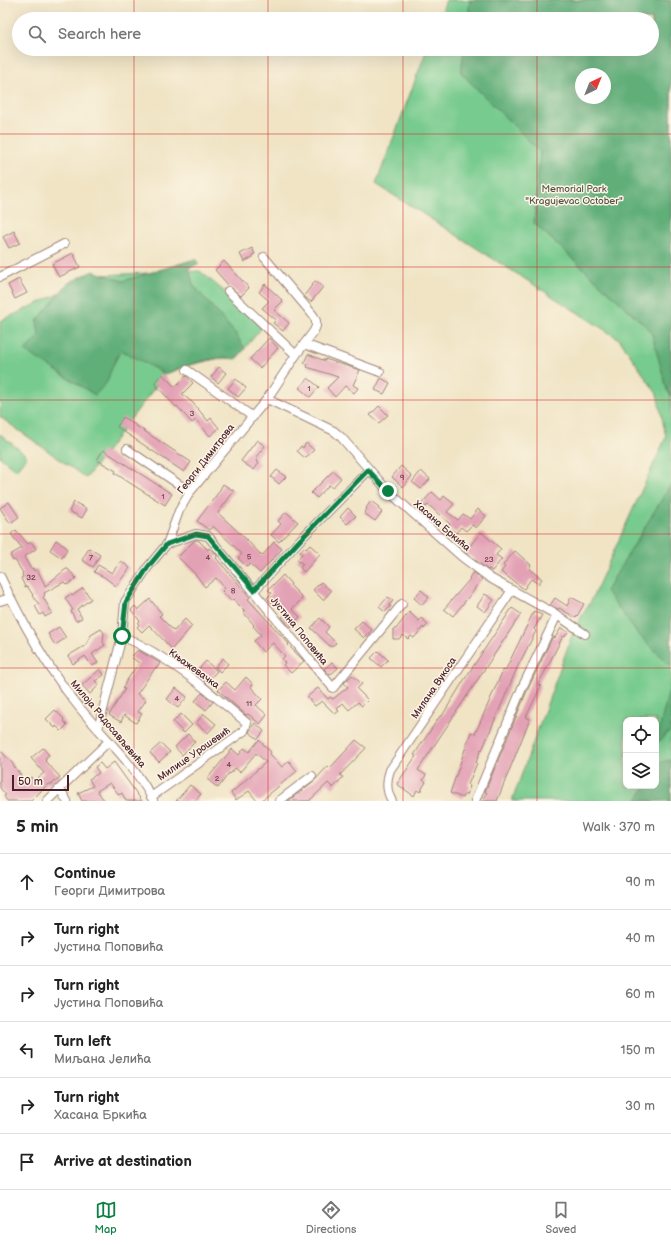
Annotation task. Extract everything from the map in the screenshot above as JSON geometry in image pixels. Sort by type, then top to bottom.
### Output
[{"type":"street","points":[[0,277],[64,244]]},
{"type":"street","name":"Георги Димитрова","points":[[98,729],[122,636],[126,602],[148,567],[167,544],[179,512],[190,492],[267,399],[314,331],[316,321],[313,315],[264,257]]},
{"type":"street","points":[[228,291],[296,355]]},
{"type":"street","points":[[304,344],[380,372]]},
{"type":"street","points":[[187,370],[253,417]]},
{"type":"street","name":"Хасана Бркића","points":[[267,399],[334,431],[388,491],[461,556],[490,578],[585,634]]},
{"type":"street","points":[[127,449],[190,492]]},
{"type":"street","points":[[254,590],[368,470]]},
{"type":"street","name":"Јустина Поповића","points":[[167,544],[196,534],[208,536],[254,590],[333,688],[402,604]]},
{"type":"street","name":"Милоја Радосављевића","points":[[0,576],[10,598],[36,644],[68,692],[98,729],[133,768],[152,799]]},
{"type":"street","name":"Милана Вукоса","points":[[392,801],[388,788],[390,770],[512,590]]},
{"type":"street","points":[[0,601],[10,598]]},
{"type":"street","points":[[475,801],[522,688],[556,616]]},
{"type":"street","name":"Књажевачка","points":[[122,636],[139,643],[166,660],[247,723],[246,726]]},
{"type":"street","name":"Милице Урошевић","points":[[152,799],[244,731],[246,726]]},
{"type":"street","points":[[47,801],[109,741]]},
{"type":"street","points":[[279,801],[312,776]]},
{"type":"street","points":[[60,789],[67,801]]},
{"type":"green space","name":"Memorial Park \"Kragujevac October\"","points":[[446,0],[671,0],[671,801],[512,801],[575,627],[591,601],[666,437],[657,394],[619,339],[376,184],[424,56],[659,56],[659,12],[442,12]]},
{"type":"green space","points":[[470,0],[671,0],[671,396],[667,390],[651,331],[534,223],[540,152],[461,73],[463,56],[659,56],[659,12],[469,12]]},
{"type":"green space","points":[[195,259],[199,264],[189,268],[193,285],[235,333],[245,349],[236,359],[227,358],[209,360],[165,374],[121,350],[112,367],[107,382],[95,395],[25,351],[39,335],[37,321],[68,283],[93,271],[123,281]]},
{"type":"green space","points":[[200,271],[264,325],[236,359],[224,357],[190,365],[165,374],[86,478],[0,417],[0,321],[99,275]]},
{"type":"green space","points":[[0,434],[27,456],[16,470],[0,457]]},
{"type":"green space","points":[[671,484],[671,667],[636,632],[606,591]]},
{"type":"green space","points":[[671,682],[671,730],[659,741],[659,731]]},
{"type":"green space","points":[[671,760],[671,801],[636,801],[644,789],[659,789],[659,765],[661,762]]},
{"type":"building","points":[[14,231],[20,243],[9,248],[3,237]]},
{"type":"building","points":[[252,248],[255,254],[252,255],[253,257],[244,262],[240,254]]},
{"type":"building","points":[[73,253],[80,267],[59,277],[52,264]]},
{"type":"building","points":[[224,261],[249,288],[241,296],[229,286],[215,270]]},
{"type":"building","points":[[19,279],[27,293],[15,299],[8,285]]},
{"type":"building","points":[[315,281],[323,287],[311,302],[304,296]]},
{"type":"building","points":[[265,284],[283,301],[274,310],[289,323],[283,331],[273,323],[276,320],[262,308],[269,301],[259,292]]},
{"type":"building","points":[[269,338],[278,348],[260,368],[250,359]]},
{"type":"building","points":[[308,354],[325,361],[325,359],[360,370],[353,385],[358,388],[354,393],[345,386],[335,397],[327,388],[338,377],[307,367],[308,364],[304,363]]},
{"type":"building","points":[[219,367],[226,373],[218,383],[211,377]]},
{"type":"building","points":[[162,374],[175,387],[186,376],[193,383],[182,394],[193,403],[208,421],[211,418],[219,428],[210,436],[196,420],[192,423],[154,383]]},
{"type":"building","points":[[308,378],[319,387],[310,397],[299,388]]},
{"type":"building","points":[[381,378],[390,383],[384,394],[375,390]]},
{"type":"building","points":[[236,379],[246,388],[238,397],[228,388]]},
{"type":"building","points":[[379,406],[388,415],[379,423],[370,415]]},
{"type":"building","points":[[123,417],[191,462],[184,472],[117,427]]},
{"type":"building","points":[[257,440],[265,446],[256,457],[258,458],[256,461],[259,463],[254,470],[241,461]]},
{"type":"building","points":[[306,443],[314,450],[305,458],[297,451],[301,446],[303,448]]},
{"type":"building","points":[[103,450],[172,494],[165,505],[115,473],[116,471],[97,460]]},
{"type":"building","points":[[401,466],[412,476],[403,487],[392,477]]},
{"type":"building","points":[[277,470],[286,477],[279,484],[271,477]]},
{"type":"building","points":[[333,471],[341,478],[332,488],[329,485],[317,498],[311,493]]},
{"type":"building","points":[[421,471],[430,479],[421,489],[412,482]]},
{"type":"building","points":[[223,484],[234,491],[218,513],[262,556],[274,542],[282,549],[260,573],[250,564],[247,567],[238,558],[242,554],[213,526],[209,530],[197,521]]},
{"type":"building","points":[[432,492],[441,500],[444,496],[454,504],[447,512],[458,520],[463,514],[470,519],[478,509],[486,516],[476,528],[472,525],[466,531],[461,527],[456,533],[448,527],[450,524],[432,508],[428,505],[426,507],[422,503]]},
{"type":"building","points":[[371,501],[379,507],[378,509],[382,512],[375,521],[364,513]]},
{"type":"building","points":[[9,502],[19,517],[10,523],[0,508]]},
{"type":"building","points":[[74,502],[87,509],[82,518],[69,511]]},
{"type":"building","points":[[348,508],[356,516],[347,524],[340,517]]},
{"type":"building","points":[[286,512],[298,522],[279,542],[271,535],[281,524],[278,521]]},
{"type":"building","points":[[16,530],[28,544],[31,542],[36,549],[24,557],[31,569],[33,568],[34,571],[37,569],[45,585],[44,587],[66,569],[68,569],[76,578],[67,585],[64,582],[44,593],[45,595],[43,597],[52,613],[45,617],[43,613],[40,615],[35,606],[39,604],[32,596],[33,595],[27,586],[25,587],[21,578],[23,577],[23,573],[10,555],[22,548],[11,534]]},
{"type":"building","points":[[481,532],[501,549],[496,555],[502,559],[492,571],[489,569],[488,570],[465,552]]},
{"type":"building","points":[[56,540],[66,547],[67,550],[62,558],[50,550]]},
{"type":"building","points":[[195,540],[198,540],[208,550],[209,548],[216,554],[216,558],[250,597],[248,599],[304,661],[291,673],[283,665],[285,663],[282,659],[285,656],[273,643],[263,652],[254,641],[261,635],[243,612],[245,611],[233,599],[231,601],[222,591],[225,588],[216,578],[205,587],[196,575],[178,557]]},
{"type":"building","points":[[310,545],[320,554],[304,572],[300,568],[303,564],[297,560],[302,554],[300,552],[304,547],[306,549]]},
{"type":"building","points":[[89,548],[100,555],[93,567],[82,560]]},
{"type":"building","points":[[515,551],[531,565],[529,569],[542,579],[538,584],[531,579],[524,589],[501,572],[505,567],[503,565]]},
{"type":"building","points":[[121,561],[130,568],[116,586],[94,572],[98,565],[112,573]]},
{"type":"building","points":[[473,572],[482,579],[453,616],[444,609],[470,579],[469,578]]},
{"type":"building","points":[[283,575],[291,584],[290,585],[303,598],[292,609],[300,617],[290,627],[282,617],[286,614],[273,601],[272,603],[267,598],[272,593],[268,590]]},
{"type":"building","points":[[321,582],[331,591],[323,600],[313,590]]},
{"type":"building","points":[[83,588],[91,599],[77,609],[82,618],[76,621],[71,611],[73,610],[65,598],[71,594],[72,596]]},
{"type":"building","points":[[421,590],[429,597],[422,605],[414,598]]},
{"type":"building","points":[[485,594],[494,600],[485,612],[477,606]]},
{"type":"building","points":[[388,597],[393,601],[389,605],[391,606],[385,612],[379,607]]},
{"type":"building","points":[[571,597],[584,604],[576,618],[559,608],[558,609],[550,605],[555,598],[567,606]]},
{"type":"building","points":[[150,599],[162,614],[159,616],[174,631],[185,619],[192,626],[172,649],[149,625],[142,632],[137,627],[140,621],[131,610],[135,606],[138,610]]},
{"type":"building","points":[[512,608],[521,614],[418,770],[426,775],[423,780],[426,782],[420,792],[417,790],[414,796],[397,784],[416,756],[414,755],[440,716],[442,716]]},
{"type":"building","points":[[534,611],[542,615],[534,629],[536,631],[517,668],[482,750],[481,749],[468,785],[470,786],[467,795],[465,794],[463,798],[450,793],[471,732],[475,734],[503,670],[505,671]]},
{"type":"building","points":[[409,612],[419,621],[421,618],[428,624],[424,629],[423,627],[414,638],[411,636],[408,639],[403,635],[399,639],[393,639],[393,629],[396,629]]},
{"type":"building","points":[[320,618],[329,627],[325,632],[336,643],[331,647],[311,628]]},
{"type":"building","points":[[362,621],[372,630],[364,638],[354,629]]},
{"type":"building","points":[[59,627],[66,638],[55,645],[48,634]]},
{"type":"building","points":[[561,628],[568,632],[564,637],[563,636],[538,685],[541,686],[526,717],[530,719],[497,801],[483,801],[487,793],[485,792],[486,789],[527,691],[553,636],[555,638]]},
{"type":"building","points":[[101,629],[104,633],[103,642],[105,645],[92,654],[98,663],[92,666],[85,656],[73,664],[68,656],[86,645],[91,635]]},
{"type":"building","points":[[138,650],[160,663],[137,694],[146,700],[138,712],[142,714],[136,723],[124,715],[121,722],[109,715],[125,689],[123,688],[127,680],[139,663],[131,657]]},
{"type":"building","points":[[378,651],[388,660],[381,667],[371,658]]},
{"type":"building","points":[[223,658],[228,664],[220,672],[215,667]]},
{"type":"building","points":[[206,661],[217,671],[207,682],[196,672]]},
{"type":"building","points":[[332,662],[338,668],[330,675],[324,669]]},
{"type":"building","points":[[100,669],[104,675],[95,681],[99,685],[90,694],[82,685]]},
{"type":"building","points":[[352,675],[362,684],[357,689],[368,700],[362,706],[358,702],[349,710],[343,703],[337,709],[339,711],[335,714],[322,701],[315,706],[307,697],[318,688],[328,699],[330,697],[333,699],[348,687],[344,683]]},
{"type":"building","points":[[246,677],[253,684],[251,687],[262,699],[256,705],[267,715],[260,724],[248,714],[246,715],[218,690],[226,682],[235,690]]},
{"type":"building","points":[[176,688],[187,697],[178,708],[167,699]]},
{"type":"building","points":[[202,693],[213,702],[206,710],[195,701]]},
{"type":"building","points":[[55,710],[64,719],[63,720],[67,725],[61,731],[56,726],[55,728],[46,719]]},
{"type":"building","points":[[181,714],[192,725],[184,733],[173,722]]},
{"type":"building","points":[[204,714],[216,724],[208,733],[196,723]]},
{"type":"building","points":[[255,723],[264,731],[258,739],[249,732]]},
{"type":"building","points":[[188,734],[195,742],[182,755],[175,747]]},
{"type":"building","points":[[259,740],[271,752],[270,754],[282,767],[289,761],[297,771],[261,801],[257,801],[249,791],[236,800],[231,793],[266,762],[256,753],[240,772],[235,768],[230,774],[229,773],[218,788],[207,779],[232,749],[239,755],[244,748],[249,752]]},
{"type":"building","points":[[356,740],[366,748],[340,775],[343,777],[333,788],[328,783],[309,801],[288,801],[315,780],[328,766],[330,768]]},
{"type":"building","points":[[161,743],[170,752],[159,762],[150,753]]},
{"type":"building","points":[[43,748],[49,755],[45,758],[45,761],[60,777],[52,784],[48,784],[31,801],[7,801],[4,796],[6,795],[0,788],[0,750],[13,764],[26,782],[31,777],[34,781],[44,773],[31,758]]},
{"type":"building","points":[[114,762],[142,801],[126,801],[122,793],[119,795],[110,783],[97,791],[105,801],[82,801],[78,793],[93,786],[89,779],[99,773],[95,767],[100,763],[105,769]]},
{"type":"building","points":[[190,785],[201,794],[195,801],[176,801]]},
{"type":"route","points":[[122,636],[122,623],[126,602],[130,593],[148,567],[167,544],[196,534],[208,536],[254,590],[368,470],[388,491]]}]
